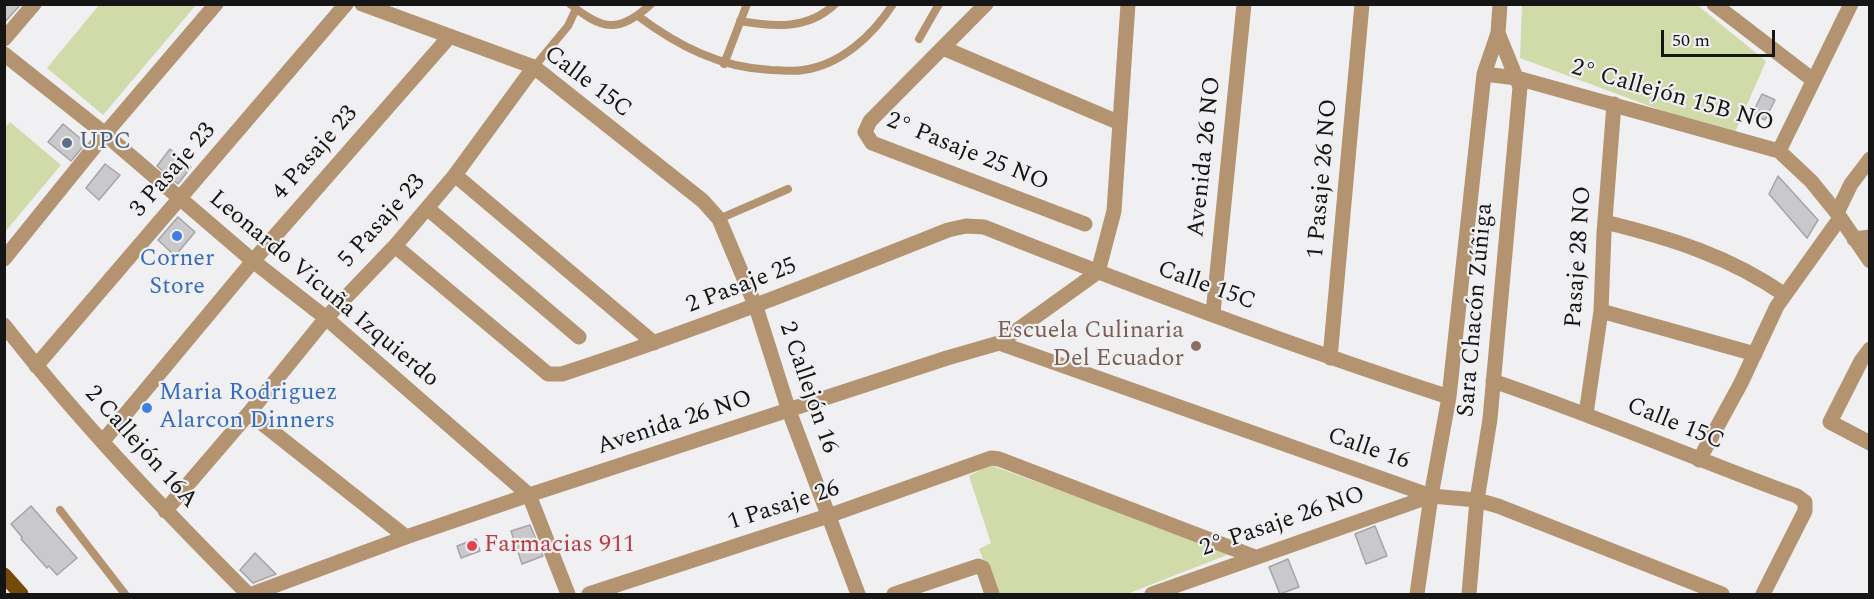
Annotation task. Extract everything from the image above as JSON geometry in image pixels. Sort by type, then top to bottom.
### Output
[{"type":"main road","points":[[4,575],[21,594]]},
{"type":"street","points":[[4,39],[34,4]]},
{"type":"street","points":[[4,259],[105,134],[216,4]]},
{"type":"street","name":"3 Pasaje 23","points":[[36,366],[346,4]]},
{"type":"street","name":"Calle 15C","points":[[362,4],[534,68],[703,201]]},
{"type":"street","name":"2° Pasaje 25 NO","points":[[986,4],[870,121],[865,132],[867,138],[872,143],[1085,224]]},
{"type":"street","name":"Avenida 26 NO","points":[[1213,314],[1244,4]]},
{"type":"street","name":"1 Pasaje 26 NO","points":[[1330,358],[1362,4]]},
{"type":"street","name":"Sara Chacón Zúñiga","points":[[1417,594],[1431,496],[1449,397],[1484,74],[1498,33],[1500,4]]},
{"type":"street","points":[[1714,4],[1734,12],[1813,80]]},
{"type":"street","points":[[1779,151],[1851,4]]},
{"type":"street","points":[[1098,272],[1114,211],[1124,6]]},
{"type":"street","name":"Sara Chacón Zúñiga","points":[[1469,594],[1493,381],[1520,87],[1498,33]]},
{"type":"street","name":"4 Pasaje 23","points":[[103,441],[253,261],[450,36]]},
{"type":"street","points":[[943,48],[1120,123]]},
{"type":"street","name":"Leonardo Vicuña Izquierdo","points":[[4,54],[105,134],[253,261],[326,318],[529,495],[568,594]]},
{"type":"street","name":"5 Pasaje 23","points":[[165,511],[326,318],[395,246],[455,175],[534,68]]},
{"type":"street","name":"2° Callejón 15B NO","points":[[1484,74],[1517,78],[1779,151],[1811,180],[1838,215],[1862,238],[1869,261]]},
{"type":"street","name":"Pasaje 28 NO","points":[[1586,414],[1601,311],[1614,104]]},
{"type":"street","points":[[1699,460],[1741,383],[1777,306],[1838,215],[1851,184],[1869,159]]},
{"type":"street","points":[[455,175],[654,343]]},
{"type":"street","name":"2 Callejón 16","points":[[703,201],[719,219],[756,307],[789,411],[858,594]]},
{"type":"street","points":[[427,208],[579,337]]},
{"type":"street","points":[[1605,222],[1675,240],[1736,264],[1785,295]]},
{"type":"street","name":"Calle 15C","points":[[948,230],[966,226],[984,227],[1330,358],[1449,397]]},
{"type":"street","name":"2 Pasaje 25","points":[[395,246],[548,374],[562,374],[756,307],[948,230]]},
{"type":"street","name":"Avenida 26 NO","points":[[250,594],[529,495],[999,343],[1098,272]]},
{"type":"street","points":[[1601,311],[1755,354]]},
{"type":"street","name":"2 Callejón 16A","points":[[4,326],[36,366],[165,511],[250,594]]},
{"type":"street","name":"Calle 16","points":[[999,343],[1431,496],[1478,501],[1498,506],[1722,594]]},
{"type":"street","points":[[1869,349],[1861,360],[1830,422],[1869,443]]},
{"type":"street","name":"Calle 15C","points":[[1493,381],[1586,414],[1699,460],[1797,496],[1804,502],[1805,512],[1763,594]]},
{"type":"street","points":[[249,413],[406,537]]},
{"type":"street","name":"1 Pasaje 26","points":[[589,594],[828,516],[991,458],[999,459],[1255,557]]},
{"type":"street","name":"2° Pasaje 26 NO","points":[[1152,594],[1431,496]]},
{"type":"street","points":[[894,594],[978,566],[982,568],[992,594]]},
{"type":"lane","points":[[573,7],[598,24],[608,26],[638,16],[651,4]]},
{"type":"lane","points":[[724,64],[747,4]]},
{"type":"lane","points":[[740,21],[769,26],[791,26],[812,20],[835,4]]},
{"type":"lane","points":[[638,16],[668,37],[724,64],[750,69],[802,70],[825,64],[849,51],[880,22],[893,4]]},
{"type":"lane","points":[[919,39],[939,4]]},
{"type":"lane","name":"5 Pasaje 23","points":[[534,68],[568,26],[573,7]]},
{"type":"lane","points":[[719,219],[788,189]]},
{"type":"lane","points":[[60,510],[125,594]]},
{"type":"green space","points":[[1696,4],[1766,61],[1733,137],[1520,58],[1522,5]]},
{"type":"green space","points":[[99,5],[196,5],[103,115],[47,68]]},
{"type":"green space","points":[[10,122],[61,165],[5,232],[4,128]]},
{"type":"green space","points":[[990,465],[1232,553],[1127,594],[997,594],[979,549],[991,543],[969,476]]},
{"type":"building","points":[[4,4],[21,4],[4,23]]},
{"type":"building","points":[[1762,94],[1775,100],[1765,120],[1752,114]]},
{"type":"building","name":"UPC","points":[[63,124],[86,143],[71,161],[48,142]]},
{"type":"building","points":[[170,149],[191,167],[178,184],[157,166]]},
{"type":"building","points":[[105,164],[120,175],[99,200],[86,188]]},
{"type":"building","points":[[1778,176],[1818,220],[1807,238],[1769,194]]},
{"type":"building","name":"Corner Store","points":[[178,217],[195,232],[175,256],[158,240]]},
{"type":"building","points":[[31,506],[77,558],[57,575],[49,566],[47,568],[11,524]]},
{"type":"building","points":[[530,525],[543,556],[522,564],[511,531]]},
{"type":"building","points":[[1375,526],[1387,556],[1366,564],[1355,534]]},
{"type":"building","points":[[476,539],[480,551],[461,558],[457,546]]},
{"type":"building","points":[[255,553],[276,574],[253,583],[240,570]]},
{"type":"building","points":[[1288,559],[1299,587],[1280,594],[1269,567]]},
{"type":"place","name":"UPC","points":[[67,143]]},
{"type":"place","name":"Corner Store","points":[[177,236]]},
{"type":"place","name":"Escuela Culinaria Del Ecuador","points":[[1196,346]]},
{"type":"place","name":"Maria Rodriguez Alarcon Dinners","points":[[147,408]]},
{"type":"place","name":"Farmacias 911","points":[[472,546]]}]
